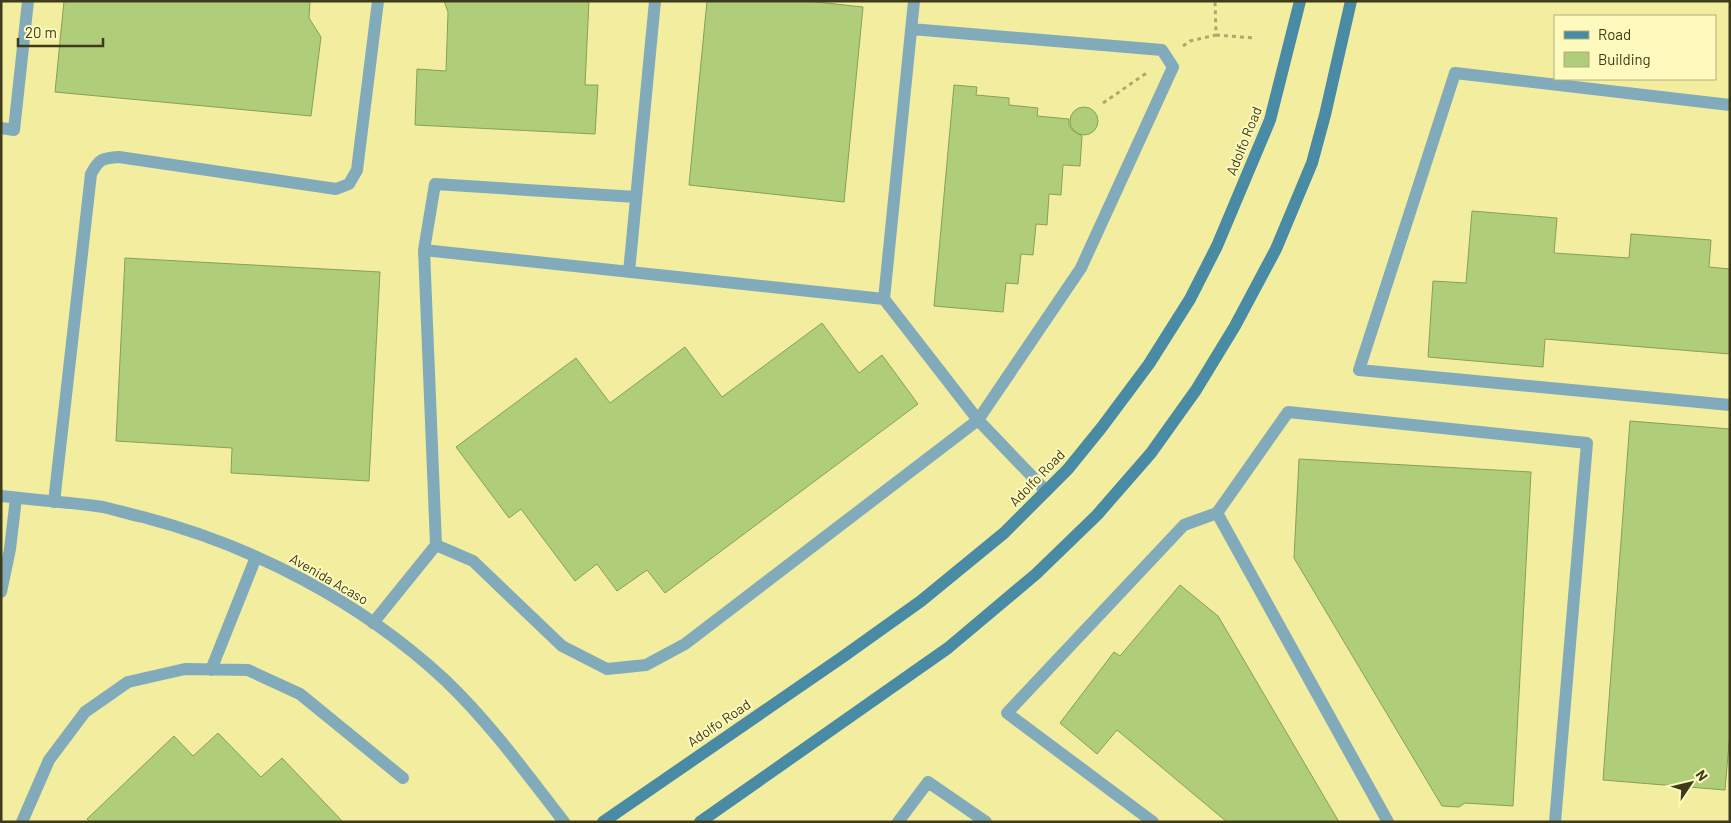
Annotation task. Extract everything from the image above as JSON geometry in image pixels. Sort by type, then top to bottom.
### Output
[{"type":"main road","name":"Adolfo Road","points":[[603,822],[844,656],[921,600],[1004,533],[1068,469],[1149,364],[1190,299],[1217,246],[1270,120],[1300,1]]},
{"type":"main road","points":[[700,822],[948,648],[1036,574],[1097,514],[1151,452],[1196,390],[1235,326],[1276,248],[1312,163],[1326,114],[1351,1]]},
{"type":"street","points":[[1,128],[14,130],[28,1]]},
{"type":"street","points":[[54,502],[91,174],[97,163],[104,158],[119,157],[336,189],[349,184],[357,170],[378,1]]},
{"type":"street","points":[[629,272],[654,1]]},
{"type":"street","points":[[914,1],[884,299],[978,420],[1046,491]]},
{"type":"street","points":[[436,545],[473,561],[562,646],[607,669],[646,664],[685,644],[978,420],[1080,268],[1173,67],[1162,50],[911,30]]},
{"type":"street","points":[[1730,105],[1455,73],[1359,370],[1730,405]]},
{"type":"street","points":[[373,623],[436,545],[424,250],[435,184],[636,197]]},
{"type":"street","points":[[424,250],[884,299]]},
{"type":"street","points":[[1152,822],[1008,713],[1184,525],[1217,513],[1288,412],[1587,443],[1555,822]]},
{"type":"street","name":"Avenida Acaso","points":[[1,496],[104,508],[184,528],[256,556],[328,594],[392,636],[445,680],[493,730],[564,822]]},
{"type":"street","points":[[1,592],[10,549],[16,498]]},
{"type":"street","points":[[1217,513],[1388,822]]},
{"type":"street","points":[[211,670],[256,556]]},
{"type":"street","points":[[22,822],[49,760],[85,712],[128,682],[185,669],[248,670],[300,694],[403,778]]},
{"type":"street","points":[[898,822],[928,782],[986,822]]},
{"type":"path","points":[[1216,35],[1254,38]]},
{"type":"building","points":[[64,1],[310,1],[309,18],[321,37],[311,116],[55,92]]},
{"type":"building","points":[[444,1],[589,1],[585,85],[598,85],[595,134],[415,125],[417,69],[446,71],[448,12]]},
{"type":"building","points":[[707,1],[808,1],[863,7],[844,202],[689,185]]},
{"type":"building","points":[[954,85],[977,87],[976,95],[1009,98],[1009,105],[1038,108],[1037,116],[1069,119],[1069,125],[1072,130],[1082,136],[1080,166],[1063,165],[1061,195],[1049,194],[1047,225],[1036,224],[1033,255],[1021,254],[1018,284],[1006,283],[1003,312],[934,306]]},
{"type":"building","points":[[1084,107],[1094,111],[1098,121],[1094,131],[1084,135],[1074,131],[1070,121],[1074,111]]},
{"type":"building","points":[[1472,211],[1557,218],[1554,253],[1629,258],[1631,234],[1711,240],[1709,267],[1730,269],[1730,354],[1545,339],[1543,367],[1428,357],[1433,281],[1466,283]]},
{"type":"building","points":[[125,258],[380,272],[369,481],[231,473],[232,448],[116,441]]},
{"type":"building","points":[[822,323],[859,373],[882,355],[918,404],[665,593],[647,570],[617,591],[597,564],[575,581],[521,509],[509,518],[456,447],[576,358],[610,403],[685,347],[722,397]]},
{"type":"building","points":[[1630,421],[1730,429],[1730,732],[1725,790],[1603,780]]},
{"type":"building","points":[[1299,459],[1531,472],[1513,806],[1465,803],[1459,807],[1442,806],[1294,558]]},
{"type":"building","points":[[1180,585],[1218,616],[1339,822],[1227,822],[1117,730],[1097,754],[1060,723],[1114,652],[1120,656]]},
{"type":"building","points":[[218,733],[261,777],[282,758],[343,822],[90,822],[87,819],[174,736],[193,756]]}]
